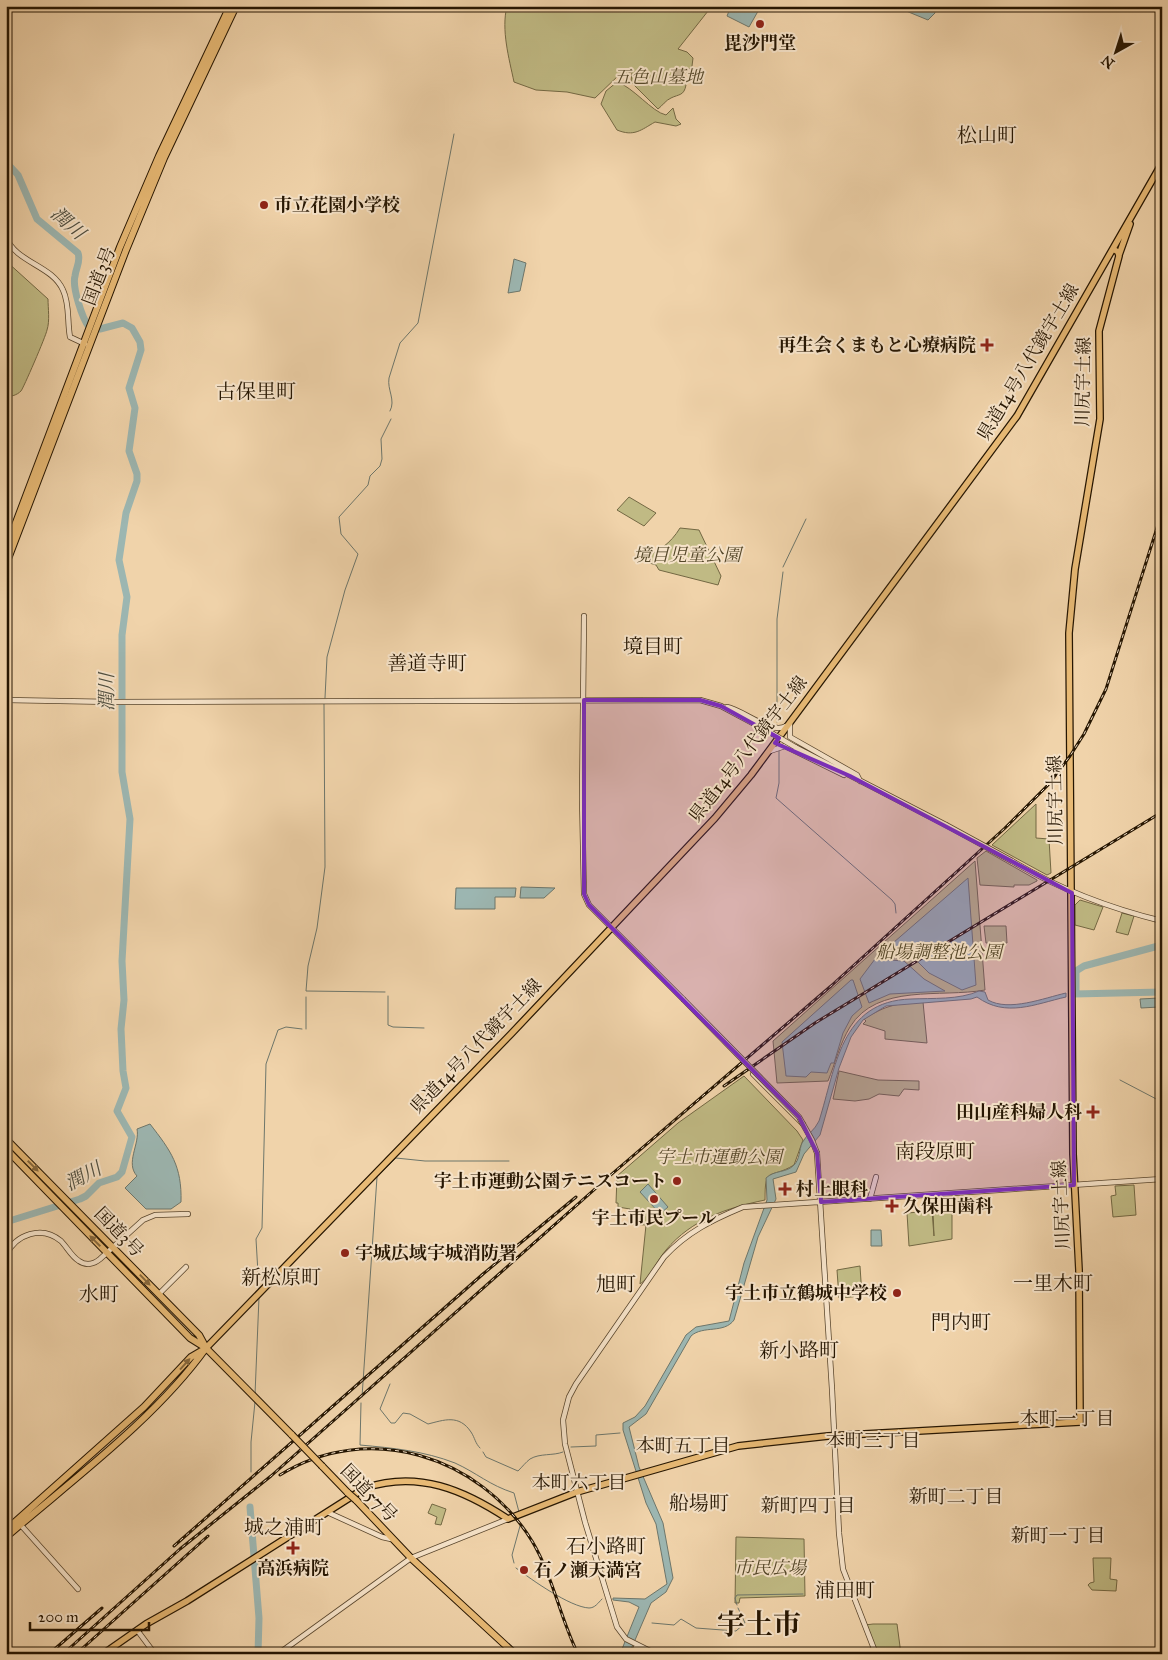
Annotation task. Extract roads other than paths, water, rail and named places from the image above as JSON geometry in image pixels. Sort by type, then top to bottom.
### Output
[{"type":"highway","name":"国道3号","points":[[6,549],[90,335],[120,247],[155,165],[230,6]]},
{"type":"highway","name":"国道3号","points":[[96,319],[164,158],[236,6]]},
{"type":"highway","name":"国道3号","points":[[6,564],[86,344]]},
{"type":"highway","name":"国道3号","points":[[6,1139],[159,1294],[199,1336],[206,1348]]},
{"type":"highway","name":"国道3号","points":[[6,1149],[65,1212],[190,1338],[206,1348]]},
{"type":"highway","name":"国道57号","points":[[206,1348],[356,1500],[391,1539],[516,1654]]},
{"type":"highway","points":[[6,1537],[18,1523],[144,1407],[191,1357],[206,1348]]},
{"type":"highway","points":[[6,1530],[18,1523]]},
{"type":"main road","name":"県道14号八代鏡宇土線","points":[[206,1348],[511,1034],[715,818],[770,751],[1017,416],[1162,163]]},
{"type":"main road","name":"川尻宇土線","points":[[508,1519],[577,1492],[738,1446],[783,1439],[1080,1422],[1079,1270],[1074,1185],[1070,613],[1100,419],[1099,331],[1119,256],[1131,222],[1149,186]]},
{"type":"main road","points":[[1113,249],[1118,252],[1119,256]]},
{"type":"main road","points":[[103,1654],[137,1630],[366,1488],[390,1480],[404,1480],[449,1488],[475,1499],[508,1519]]},
{"type":"street","points":[[6,237],[14,250],[60,285],[68,309],[70,336],[86,344]]},
{"type":"street","points":[[584,616],[582,798],[584,894],[589,905],[610,927],[799,1117],[806,1127],[817,1153],[835,1436],[839,1533],[843,1569],[876,1654]]},
{"type":"street","points":[[6,700],[127,702],[700,700],[734,708],[771,728],[784,728],[791,722]]},
{"type":"street","points":[[721,706],[1072,893],[1162,921]]},
{"type":"street","points":[[791,722],[790,737],[857,775],[860,781]]},
{"type":"street","points":[[770,751],[785,746],[829,770],[850,776]]},
{"type":"street","points":[[753,1074],[806,1127]]},
{"type":"street","points":[[870,1198],[876,1177]]},
{"type":"street","points":[[656,1654],[626,1640],[617,1627],[577,1492],[563,1431],[569,1397],[576,1384],[664,1257],[677,1243],[714,1218],[743,1208],[1162,1178]]},
{"type":"street","points":[[6,1255],[18,1240],[35,1233],[57,1238],[77,1260],[84,1264],[97,1262],[137,1224],[149,1217],[188,1214]]},
{"type":"street","points":[[159,1294],[186,1267]]},
{"type":"street","points":[[327,1512],[382,1537],[391,1539]]},
{"type":"street","points":[[278,1654],[411,1558],[508,1519]]},
{"type":"street","points":[[18,1523],[78,1589]]},
{"type":"street","points":[[137,1630],[155,1654]]},
{"type":"street","points":[[633,1654],[634,1644]]},
{"type":"water","points":[[731,6],[761,6],[749,27],[727,16]]},
{"type":"water","points":[[894,6],[935,6],[935,13],[928,20]]},
{"type":"water","points":[[514,259],[526,263],[520,291],[508,293]]},
{"type":"water","points":[[968,878],[976,985],[962,990],[929,973],[906,950],[886,949]]},
{"type":"water","points":[[521,887],[555,888],[544,898],[520,898]]},
{"type":"water","points":[[456,888],[516,888],[515,897],[495,897],[495,909],[455,909]]},
{"type":"water","points":[[875,959],[904,961],[924,979],[945,991],[890,994],[869,1003],[860,979]]},
{"type":"water","points":[[853,980],[862,1007],[852,1016],[843,1033],[834,1063],[831,1063],[827,1073],[811,1072],[806,1077],[786,1076],[782,1042]]},
{"type":"water","points":[[979,991],[985,992],[988,1000],[1006,1005],[1027,1003],[1066,993],[1066,997],[1021,1008],[999,1007],[977,997],[886,1006],[863,1020],[851,1037],[839,1068],[820,1135],[804,1154],[796,1172],[773,1179],[776,1199],[758,1237],[734,1320],[725,1327],[701,1331],[691,1336],[646,1414],[629,1427],[639,1467],[663,1523],[673,1578],[666,1592],[651,1603],[629,1654],[620,1654],[639,1607],[629,1602],[613,1600],[613,1598],[645,1599],[667,1584],[656,1524],[646,1503],[623,1430],[623,1423],[635,1417],[645,1406],[686,1335],[696,1327],[729,1321],[744,1263],[767,1200],[766,1178],[769,1175],[791,1168],[796,1163],[802,1143],[819,1121],[837,1060],[845,1041],[855,1025],[869,1011],[887,1003],[911,999],[963,996]]},
{"type":"water","points":[[1159,998],[1159,1007],[1141,1008],[1140,999]]},
{"type":"water","points":[[150,1124],[174,1160],[180,1178],[181,1202],[171,1209],[146,1209],[125,1188],[137,1176],[132,1165],[137,1141],[137,1129]]},
{"type":"water","name":"宇土市民プール","points":[[648,1184],[668,1207],[660,1214],[640,1192]]},
{"type":"water","points":[[871,1230],[881,1230],[882,1246],[871,1246]]},
{"type":"waterway","points":[[390,411],[392,399],[389,378],[400,343],[418,323],[454,134]]},
{"type":"waterway","name":"潤川","points":[[6,162],[18,175],[37,219],[78,253],[79,259],[74,281],[76,295],[86,323],[89,327],[100,329],[123,323],[132,328],[140,342],[141,350],[129,388],[135,408],[129,451],[137,474],[137,481],[126,513],[119,560],[127,597],[122,635],[122,772],[130,819],[122,961],[124,1000],[121,1029],[123,1071],[126,1088],[117,1111],[132,1137],[122,1172],[117,1177],[99,1183],[86,1196],[80,1199],[6,1222]]},
{"type":"waterway","points":[[325,698],[327,657],[345,590],[358,554],[341,534],[339,517],[368,485],[370,476],[380,466],[382,459],[381,439],[391,419]]},
{"type":"waterway","points":[[783,567],[806,519]]},
{"type":"waterway","points":[[777,722],[777,619],[783,572]]},
{"type":"waterway","points":[[324,704],[325,867],[317,928],[308,966],[306,991],[385,992]]},
{"type":"waterway","points":[[779,751],[779,783],[776,798],[892,900],[895,904],[896,913]]},
{"type":"waterway","points":[[1076,990],[1076,971],[1084,966],[1162,945]]},
{"type":"waterway","points":[[1161,992],[1162,1008]]},
{"type":"waterway","points":[[1074,994],[1162,992]]},
{"type":"waterway","points":[[388,996],[388,1025],[393,1027],[424,1028]]},
{"type":"waterway","points":[[306,997],[306,1029]]},
{"type":"waterway","points":[[259,1290],[256,1239],[262,1228],[266,1064],[278,1030],[286,1027],[302,1029]]},
{"type":"waterway","points":[[1120,1080],[1162,1102]]},
{"type":"waterway","points":[[362,1397],[377,1177],[396,1158],[425,1161],[509,1161]]},
{"type":"waterway","points":[[255,1395],[259,1297]]},
{"type":"waterway","points":[[390,1384],[380,1409],[391,1423],[395,1423],[403,1413],[410,1414],[428,1424],[445,1420],[456,1421],[466,1426],[480,1448]]},
{"type":"waterway","points":[[251,1472],[251,1442],[255,1402]]},
{"type":"waterway","points":[[361,1403],[360,1445],[420,1453],[455,1463],[514,1493],[519,1512]]},
{"type":"waterway","points":[[571,1447],[596,1446],[596,1435],[620,1433]]},
{"type":"waterway","points":[[483,1452],[486,1457],[518,1471],[528,1460],[534,1457],[563,1452]]},
{"type":"waterway","points":[[250,1507],[259,1618],[258,1654]]},
{"type":"waterway","points":[[514,1563],[512,1555],[520,1526]]},
{"type":"waterway","points":[[516,1568],[551,1592],[572,1603],[589,1608],[596,1605],[602,1599]]},
{"type":"waterway","points":[[737,1605],[735,1598],[737,1595],[803,1594]]},
{"type":"waterway","points":[[652,1623],[674,1625],[681,1619],[696,1628],[736,1631],[745,1623],[738,1608]]},
{"type":"railway","points":[[63,1654],[180,1549],[271,1476],[613,1173],[831,986],[1005,828],[1048,785],[1084,734],[1106,689],[1162,512]]},
{"type":"railway","points":[[724,1086],[815,1023],[1162,812]]},
{"type":"railway","points":[[174,1546],[483,1274],[576,1197]]},
{"type":"railway","points":[[280,1475],[314,1459],[349,1450],[385,1449],[419,1455],[453,1468],[483,1487],[510,1512],[532,1541],[546,1568],[578,1654]]},
{"type":"railway","points":[[76,1654],[208,1536]]},
{"type":"railway","points":[[49,1654],[102,1608]]},
{"type":"place","name":"毘沙門堂","points":[[760,24]]},
{"type":"place","name":"市立花園小学校","points":[[264,205]]},
{"type":"place","name":"再生会くまもと心療病院","points":[[987,345]]},
{"type":"place","name":"田山産科婦人科","points":[[1093,1112]]},
{"type":"place","name":"宇土市運動公園テニスコート","points":[[677,1181]]},
{"type":"place","name":"村上眼科","points":[[785,1189]]},
{"type":"place","name":"宇土市民プール","points":[[654,1199]]},
{"type":"place","name":"久保田歯科","points":[[892,1206]]},
{"type":"place","name":"宇城広域宇城消防署","points":[[345,1253]]},
{"type":"place","name":"宇土市立鶴城中学校","points":[[897,1293]]},
{"type":"place","name":"高浜病院","points":[[293,1548]]},
{"type":"place","name":"石ノ瀬天満宮","points":[[524,1570]]},
{"type":"district","name":"松山町","points":[[987,135]]},
{"type":"district","name":"古保里町","points":[[256,391]]},
{"type":"district","name":"境目町","points":[[653,646]]},
{"type":"district","name":"善道寺町","points":[[427,663]]},
{"type":"district","name":"南段原町","points":[[935,1151]]},
{"type":"district","name":"新松原町","points":[[281,1277]]},
{"type":"district","name":"一里木町","points":[[1053,1283]]},
{"type":"district","name":"旭町","points":[[616,1284]]},
{"type":"district","name":"水町","points":[[99,1294]]},
{"type":"district","name":"門内町","points":[[961,1322]]},
{"type":"district","name":"新小路町","points":[[799,1350]]},
{"type":"district","name":"本町一丁目","points":[[1067,1418]]},
{"type":"district","name":"本町三丁目","points":[[873,1440]]},
{"type":"district","name":"本町五丁目","points":[[683,1445]]},
{"type":"district","name":"本町六丁目","points":[[579,1482]]},
{"type":"district","name":"新町二丁目","points":[[956,1496]]},
{"type":"district","name":"船場町","points":[[699,1503]]},
{"type":"district","name":"新町四丁目","points":[[808,1505]]},
{"type":"district","name":"城之浦町","points":[[284,1527]]},
{"type":"district","name":"新町一丁目","points":[[1058,1535]]},
{"type":"district","name":"石小路町","points":[[606,1546]]},
{"type":"district","name":"浦田町","points":[[845,1590]]},
{"type":"district","name":"宇土市","points":[[759,1624]]},
{"type":"park label","name":"五色山墓地","points":[[658,77]]},
{"type":"park label","name":"境目児童公園","points":[[687,555]]},
{"type":"park label","name":"船場調整池公園","points":[[939,952]]},
{"type":"park label","name":"宇土市運動公園","points":[[719,1157]]},
{"type":"park label","name":"市民広場","points":[[770,1568]]}]
